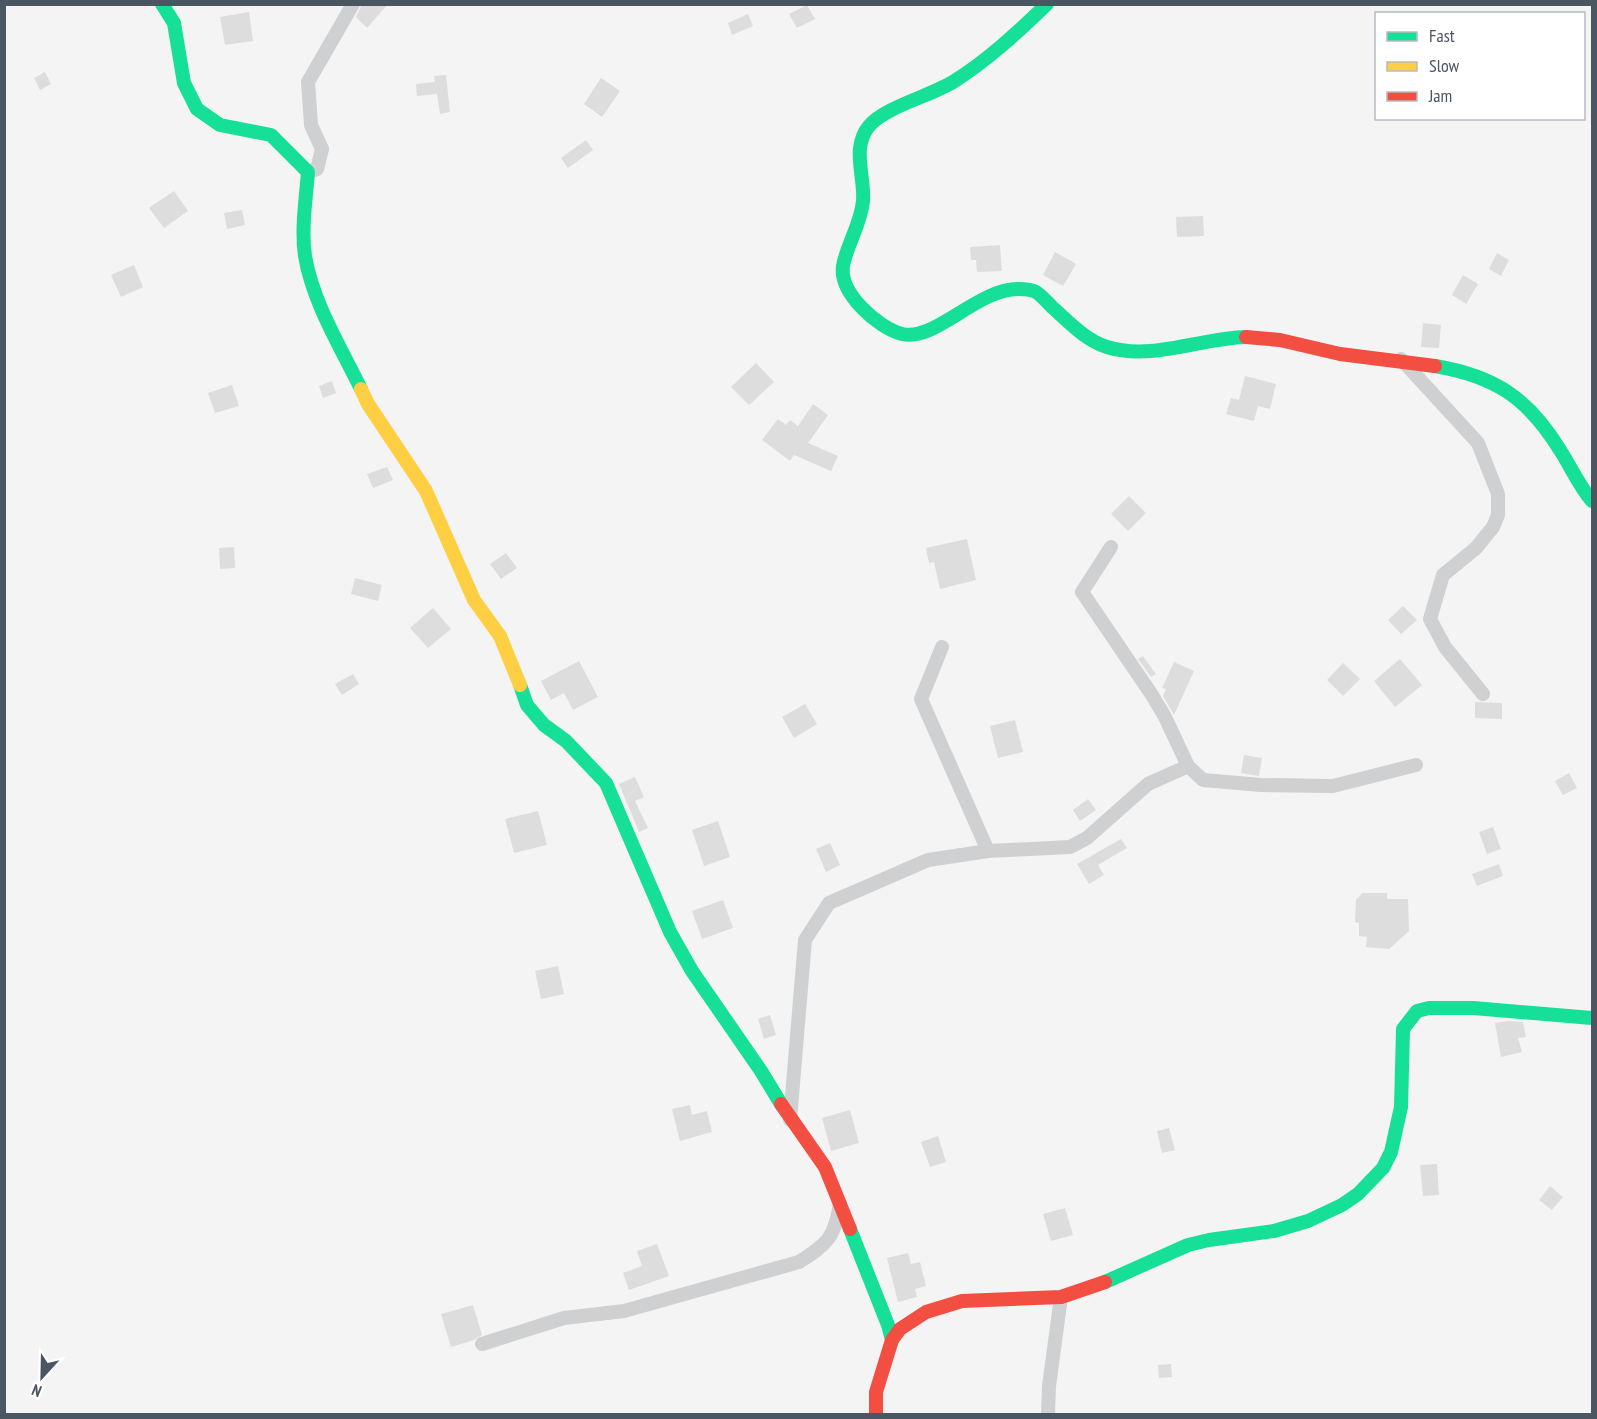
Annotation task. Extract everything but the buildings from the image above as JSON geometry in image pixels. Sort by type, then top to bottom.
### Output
[{"type":"street","points":[[162,4],[174,23],[184,83],[197,109],[220,124],[271,135],[308,172],[304,228],[305,255],[316,297],[368,404],[426,491],[474,600],[500,636],[510,657],[527,705],[544,725],[567,741],[606,783],[670,932],[692,971],[760,1071],[790,1120],[825,1167],[892,1340]]},
{"type":"street","points":[[308,172],[317,169],[322,149],[311,125],[308,82],[353,4]]},
{"type":"street","points":[[1047,4],[1005,45],[950,84],[885,114],[871,124],[862,138],[857,163],[863,199],[843,268],[848,287],[857,304],[884,326],[907,335],[930,330],[986,294],[1013,288],[1035,291],[1081,335],[1109,348],[1131,351],[1242,337],[1270,337],[1331,353],[1401,359],[1479,376],[1512,394],[1539,418],[1586,494],[1593,501]]},
{"type":"street","points":[[1401,359],[1478,442],[1498,494],[1498,515],[1493,527],[1476,548],[1443,575],[1430,619],[1445,647],[1483,694]]},
{"type":"street","points":[[1111,547],[1082,592],[1161,710],[1188,766],[1203,780],[1261,785],[1334,786],[1416,765]]},
{"type":"street","points":[[942,647],[921,699],[988,851]]},
{"type":"street","points":[[790,1120],[805,940],[829,903],[928,860],[988,851],[1070,847],[1086,838],[1148,783],[1188,766]]},
{"type":"street","points":[[876,1414],[876,1392],[892,1340],[900,1329],[926,1312],[962,1301],[1060,1297],[1074,1294],[1112,1280],[1188,1245],[1300,1224],[1329,1213],[1354,1196],[1376,1175],[1391,1153],[1401,1102],[1403,1029],[1417,1011],[1428,1007],[1462,1007],[1593,1018]]},
{"type":"street","points":[[482,1344],[564,1318],[624,1311],[799,1262],[822,1247],[833,1233],[840,1203]]},
{"type":"street","points":[[1048,1414],[1049,1386],[1060,1297]]},
{"type":"traffic: fast","points":[[162,4],[174,23],[184,83],[197,109],[220,125],[271,135],[308,172],[304,235],[309,273],[328,324],[361,389]]},
{"type":"traffic: fast","points":[[1047,4],[1002,45],[953,82],[897,107],[876,119],[869,126],[861,143],[860,153],[862,209],[843,266],[843,276],[847,287],[862,308],[872,317],[882,325],[902,334],[915,334],[928,330],[987,297],[1003,291],[1020,289],[1036,292],[1092,340],[1124,351],[1158,350],[1246,337]]},
{"type":"traffic: fast","points":[[1435,366],[1456,370],[1492,383],[1522,403],[1548,432],[1592,501]]},
{"type":"traffic: fast","points":[[520,685],[527,705],[544,725],[566,741],[606,783],[670,932],[692,971],[781,1104]]},
{"type":"traffic: fast","points":[[1105,1282],[1188,1245],[1274,1231],[1308,1221],[1342,1205],[1358,1194],[1383,1168],[1391,1152],[1401,1107],[1403,1029],[1417,1011],[1429,1008],[1473,1008],[1592,1018]]},
{"type":"traffic: fast","points":[[850,1229],[892,1340]]},
{"type":"traffic: slow","points":[[361,389],[368,404],[426,491],[474,600],[500,636],[520,685]]},
{"type":"traffic: jam","points":[[1246,337],[1280,340],[1340,354],[1435,366]]},
{"type":"traffic: jam","points":[[781,1104],[825,1167],[850,1229]]},
{"type":"traffic: jam","points":[[876,1414],[876,1392],[892,1340],[900,1329],[926,1312],[962,1301],[1061,1297],[1105,1282]]}]
